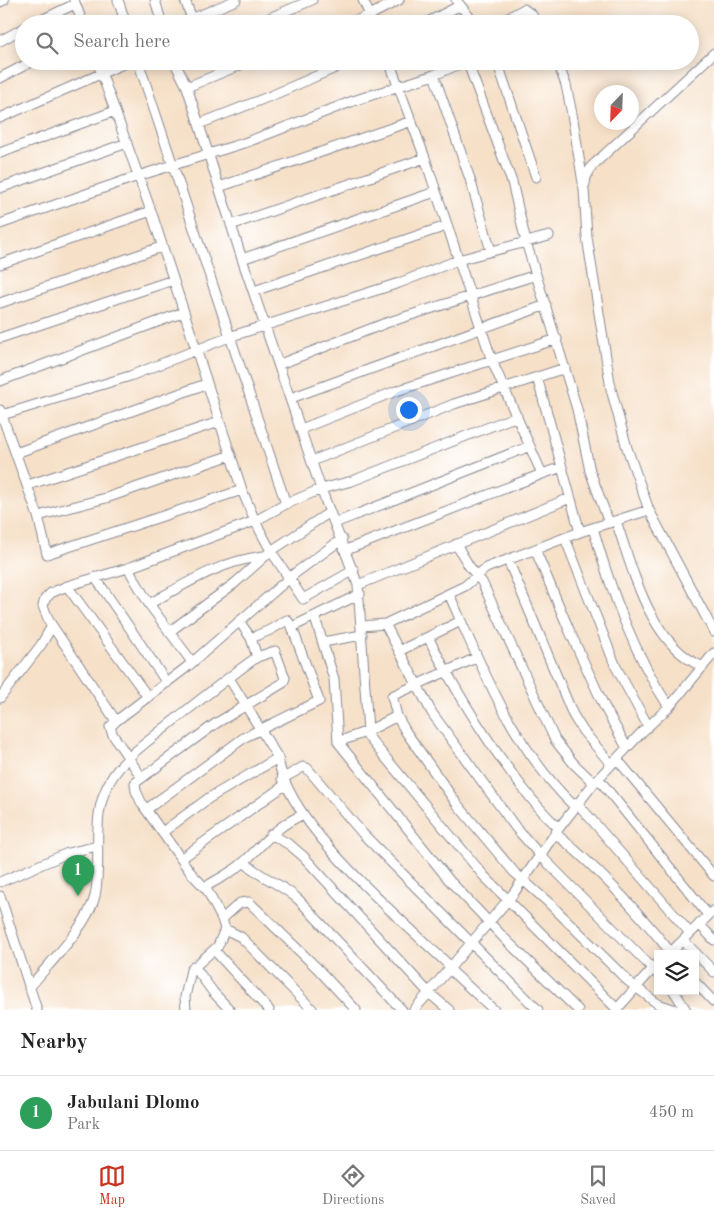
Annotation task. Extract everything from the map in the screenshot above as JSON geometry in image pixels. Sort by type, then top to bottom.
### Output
[{"type":"street","points":[[0,2],[4,0]]},
{"type":"street","points":[[118,0],[123,15]]},
{"type":"street","points":[[155,0],[159,15]]},
{"type":"street","points":[[185,0],[191,15]]},
{"type":"street","points":[[214,0],[217,9]]},
{"type":"street","points":[[202,15],[236,0]]},
{"type":"street","points":[[276,15],[312,0]]},
{"type":"street","points":[[363,0],[370,15]]},
{"type":"street","points":[[379,15],[399,0]]},
{"type":"street","points":[[50,15],[75,2],[80,15]]},
{"type":"street","points":[[438,15],[457,3],[467,15]]},
{"type":"street","points":[[513,15],[524,9],[531,15]]},
{"type":"street","points":[[0,41],[15,33]]},
{"type":"street","points":[[699,67],[714,53]]},
{"type":"street","points":[[0,78],[16,70]]},
{"type":"street","points":[[100,70],[151,212],[242,490],[268,554],[289,578],[301,597],[305,599],[354,570]]},
{"type":"street","points":[[0,118],[112,70]]},
{"type":"street","points":[[141,70],[232,336],[286,504]]},
{"type":"street","points":[[179,70],[187,86],[242,259],[280,364],[321,488],[354,570],[359,589],[366,732],[448,834],[508,901],[617,1010],[636,987],[654,971]]},
{"type":"street","points":[[187,86],[227,70]]},
{"type":"street","points":[[198,124],[330,70]]},
{"type":"street","points":[[394,70],[425,158],[492,361],[542,474]]},
{"type":"street","points":[[0,224],[138,176],[208,156],[290,127],[353,101],[446,70]]},
{"type":"street","points":[[470,70],[512,182],[526,242],[565,368],[590,471],[653,618],[677,652],[702,667]]},
{"type":"street","points":[[500,70],[536,177]]},
{"type":"street","points":[[559,70],[570,100],[584,189],[586,228],[611,389],[627,448],[649,510],[714,632]]},
{"type":"street","points":[[584,189],[586,177],[592,166],[696,70]]},
{"type":"street","points":[[434,75],[492,250]]},
{"type":"street","points":[[0,153],[115,111]]},
{"type":"street","points":[[219,188],[412,121]]},
{"type":"street","points":[[0,188],[127,143]]},
{"type":"street","points":[[231,225],[425,158]]},
{"type":"street","points":[[242,259],[435,192]]},
{"type":"street","points":[[0,264],[151,212]]},
{"type":"street","points":[[254,291],[446,226]]},
{"type":"street","points":[[242,490],[48,554],[28,485],[1,413],[130,376],[232,336],[266,327],[458,260],[549,236]]},
{"type":"street","points":[[0,303],[161,247]]},
{"type":"street","points":[[280,364],[362,332],[470,295],[536,275]]},
{"type":"street","points":[[0,338],[173,280]]},
{"type":"street","points":[[291,398],[546,305]]},
{"type":"street","points":[[0,381],[184,312]]},
{"type":"street","points":[[301,429],[396,391],[557,339]]},
{"type":"street","points":[[312,461],[445,407],[565,368]]},
{"type":"street","points":[[537,377],[580,532]]},
{"type":"street","points":[[16,453],[206,384]]},
{"type":"street","points":[[116,721],[52,626],[45,612],[44,602],[51,593],[67,586],[128,568],[255,521],[321,488],[352,481],[517,416]]},
{"type":"street","points":[[28,485],[219,422]]},
{"type":"street","points":[[335,523],[530,446]]},
{"type":"street","points":[[38,516],[106,498],[230,455]]},
{"type":"street","points":[[346,550],[562,467]]},
{"type":"street","points":[[292,627],[314,618],[359,589],[456,544],[570,498]]},
{"type":"street","points":[[323,642],[385,624],[449,594],[467,584],[477,574],[535,548],[649,510]]},
{"type":"street","points":[[169,632],[236,583],[268,554],[330,512]]},
{"type":"street","points":[[593,528],[620,614],[646,671],[669,707]]},
{"type":"street","points":[[565,538],[616,667],[648,726]]},
{"type":"street","points":[[142,778],[111,731],[111,724],[167,683],[289,578],[342,539]]},
{"type":"street","points":[[456,544],[469,566],[477,574],[556,740],[574,764],[596,781],[712,912],[674,950]]},
{"type":"street","points":[[535,548],[553,594],[600,698],[627,748]]},
{"type":"street","points":[[149,604],[185,584],[238,560],[268,554]]},
{"type":"street","points":[[508,560],[573,715],[583,732],[614,762],[714,876]]},
{"type":"street","points":[[128,568],[149,604],[192,662]]},
{"type":"street","points":[[95,577],[167,683]]},
{"type":"street","points":[[67,586],[148,697]]},
{"type":"street","points":[[449,594],[476,658],[501,709],[533,760],[576,805],[690,933]]},
{"type":"street","points":[[314,618],[334,679],[338,742],[444,875],[578,1010]]},
{"type":"street","points":[[251,638],[287,620],[292,627],[319,701]]},
{"type":"street","points":[[239,621],[251,638],[257,657]]},
{"type":"street","points":[[399,651],[461,621]]},
{"type":"street","points":[[385,624],[416,685],[439,724],[516,828],[540,856],[654,967]]},
{"type":"street","points":[[0,698],[41,645],[52,626]]},
{"type":"street","points":[[428,637],[446,672],[488,742],[536,805],[557,830],[615,888],[668,950]]},
{"type":"street","points":[[29,988],[88,913],[95,896],[99,810],[113,776],[128,757],[229,678],[257,657],[275,651],[285,681],[246,704],[135,783],[135,787],[147,810],[191,873],[205,887],[222,919],[224,929],[222,941],[194,966],[186,991],[186,1010]]},
{"type":"street","points":[[414,1010],[508,901],[557,830],[596,781],[648,726],[669,707],[714,653]]},
{"type":"street","points":[[476,658],[392,696],[397,716],[406,732],[457,804],[523,880],[636,987],[658,1004],[674,1010]]},
{"type":"street","points":[[229,678],[278,758],[283,782],[302,815],[354,873],[494,1010]]},
{"type":"street","points":[[147,810],[205,764],[261,728],[334,696]]},
{"type":"street","points":[[338,742],[366,732],[397,716]]},
{"type":"street","points":[[164,832],[208,798],[278,758]]},
{"type":"street","points":[[182,858],[303,766],[307,768],[363,834],[538,1010]]},
{"type":"street","points":[[205,887],[244,862],[271,834],[302,815]]},
{"type":"street","points":[[271,834],[290,844],[303,856],[429,993],[449,1010]]},
{"type":"street","points":[[0,882],[68,853],[97,846]]},
{"type":"street","points":[[244,862],[254,872],[289,890],[402,1010]]},
{"type":"street","points":[[0,896],[37,1010]]},
{"type":"street","points":[[222,919],[244,901],[249,902],[317,968],[356,1010]]},
{"type":"street","points":[[699,924],[714,940]]},
{"type":"street","points":[[224,929],[241,937],[313,1010]]},
{"type":"street","points":[[684,941],[714,972]]},
{"type":"street","points":[[214,950],[269,1010]]},
{"type":"street","points":[[194,966],[213,992],[230,1010]]},
{"type":"street","points":[[699,986],[714,1002]]},
{"type":"street","points":[[677,995],[686,1010]]},
{"type":"place","name":"Jabulani Dlomo","points":[[78,896]]}]
